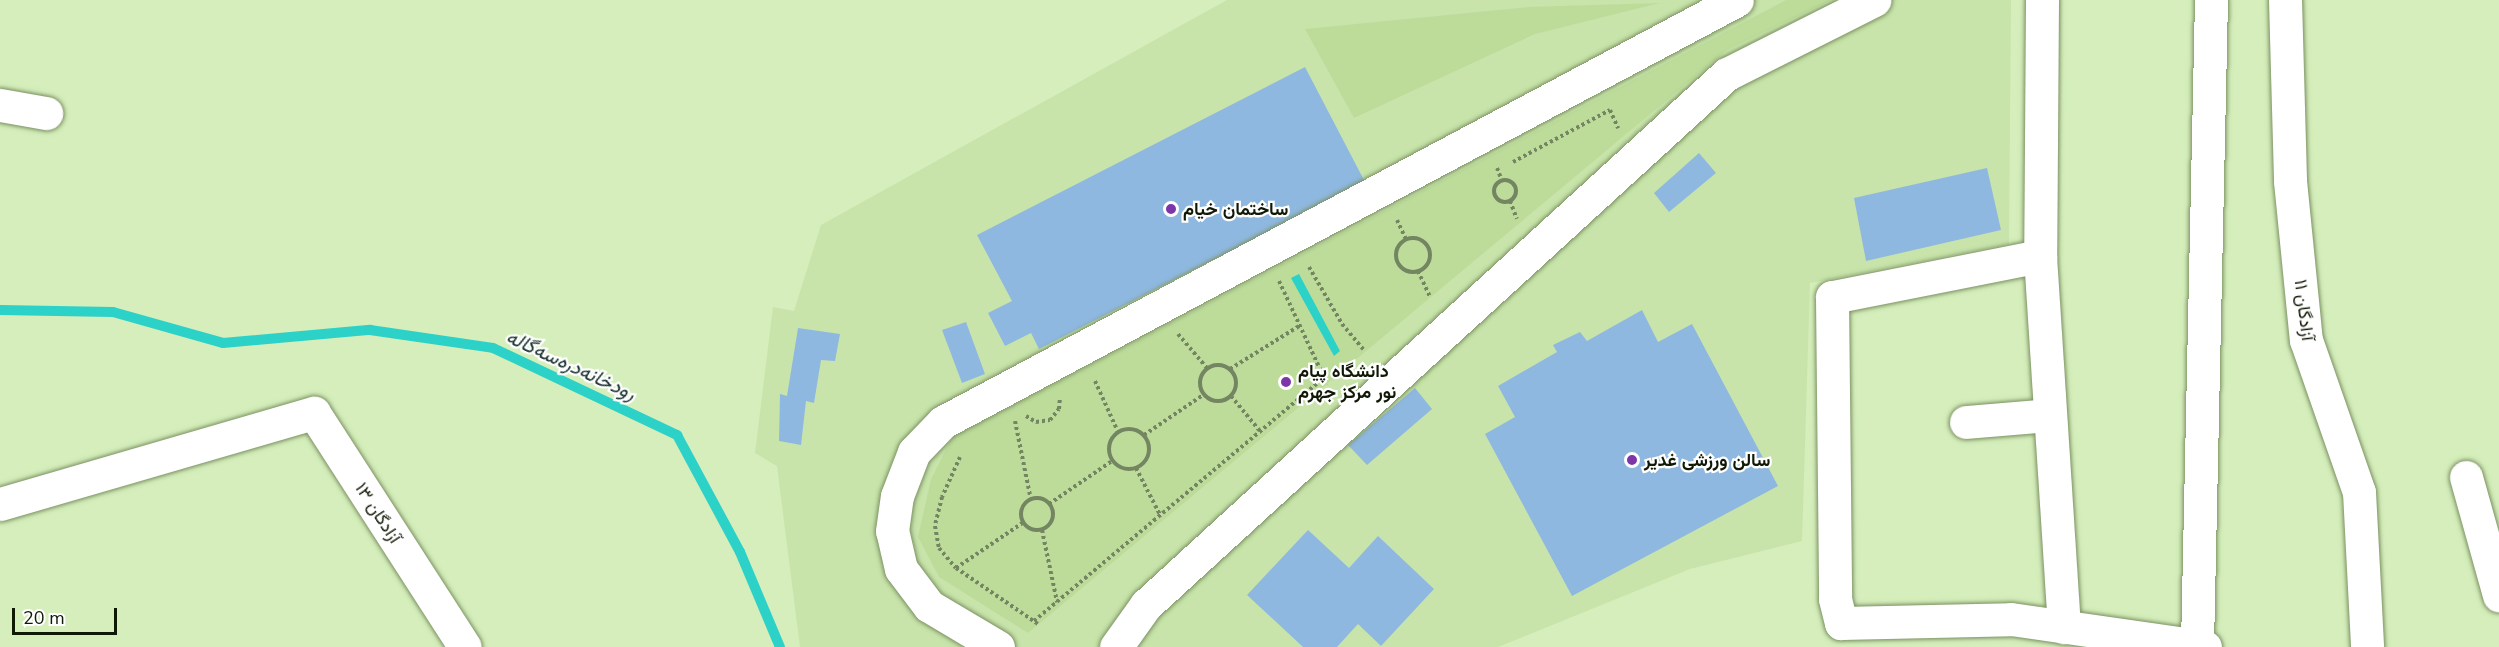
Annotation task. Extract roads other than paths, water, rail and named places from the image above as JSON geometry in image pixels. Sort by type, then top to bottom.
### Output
[{"type":"street","points":[[998,647],[929,606],[901,568],[892,531],[897,496],[914,452],[943,422],[1737,0]]},
{"type":"street","points":[[1116,647],[1146,605],[1727,74],[1874,0]]},
{"type":"street","points":[[2042,0],[2040,256],[2064,627]]},
{"type":"street","points":[[2040,256],[1832,297],[1835,599],[1841,623],[2011,619],[2201,646],[2211,0]]},
{"type":"street","name":"آزادگان ۱۱","points":[[2285,0],[2290,181],[2306,340],[2360,492],[2367,647]]},
{"type":"street","points":[[0,105],[46,112]]},
{"type":"street","name":"آزادگان ۱۳","points":[[0,504],[314,413],[465,647]]},
{"type":"street","points":[[1966,422],[2050,415]]},
{"type":"street","points":[[2466,477],[2497,583]]},
{"type":"water","points":[[1299,274],[1340,351],[1334,356],[1291,278]]},
{"type":"waterway","name":"رودخانه‌دره‌سه‌گاله","points":[[0,310],[113,312],[223,343],[370,330],[493,348],[677,435],[740,552],[780,647]]},
{"type":"place","name":"ساختمان خیام","points":[[1171,209]]},
{"type":"place","name":"دانشگاه پیام نور مرکز جهرم","points":[[1286,382]]},
{"type":"place","name":"سالن ورزشی غدیر","points":[[1632,460]]}]
